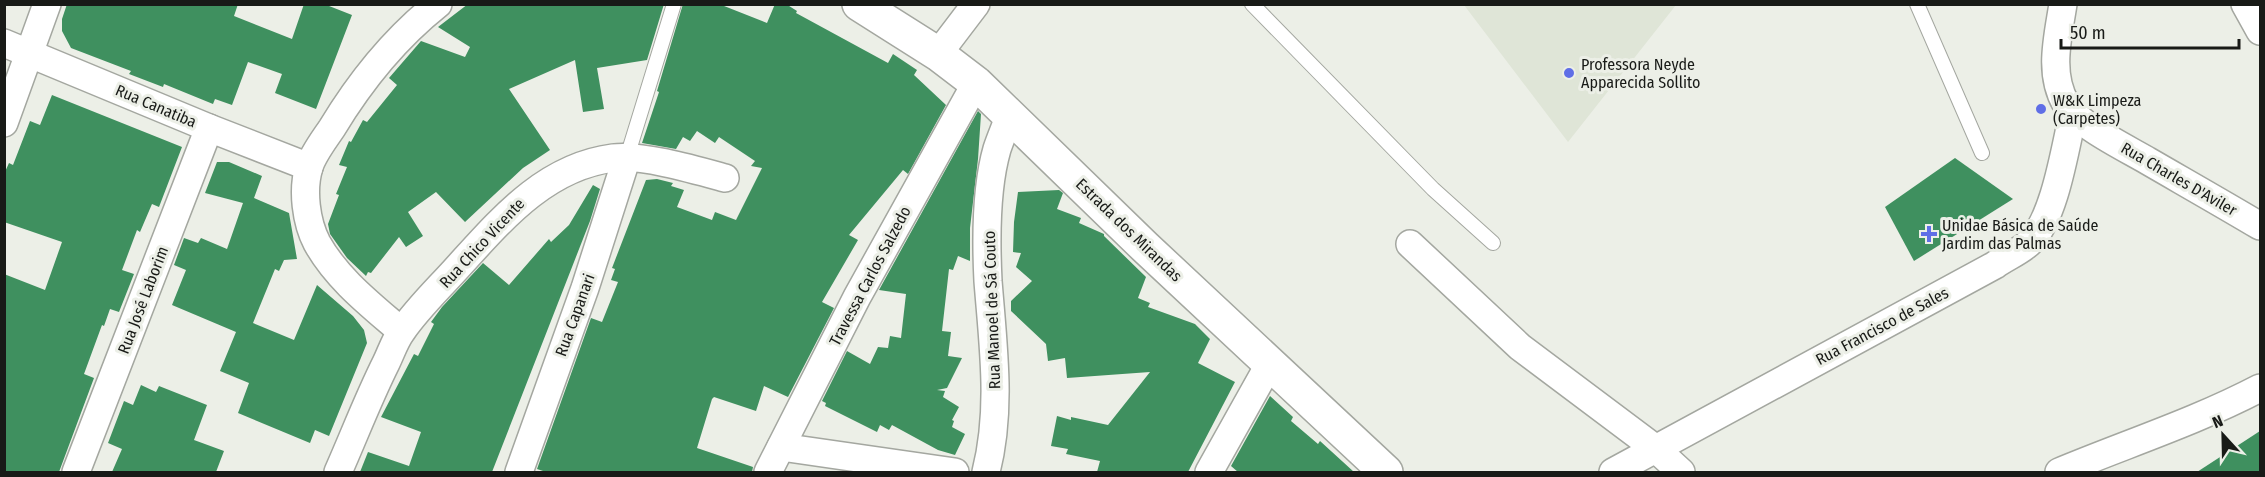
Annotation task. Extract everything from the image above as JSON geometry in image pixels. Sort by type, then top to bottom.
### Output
[{"type":"street","points":[[4,123],[47,4]]},
{"type":"street","points":[[401,331],[335,270],[317,242],[307,210],[306,193],[309,167],[346,105],[379,60],[415,23],[438,4]]},
{"type":"street","name":"Estrada dos Mirandas","points":[[859,4],[938,54],[976,83],[1144,247],[1386,472]]},
{"type":"street","points":[[938,54],[976,4]]},
{"type":"street","points":[[2063,4],[2056,49],[2056,71],[2065,102],[2073,114]]},
{"type":"street","points":[[2245,4],[2260,32]]},
{"type":"street","name":"Rua Canatiba","points":[[4,43],[309,167]]},
{"type":"street","name":"Travessa Carlos Salzedo","points":[[768,472],[857,297],[976,83]]},
{"type":"street","name":"Rua Manoel de Sá Couto","points":[[986,472],[991,453],[996,411],[988,278],[991,186],[997,150],[1010,114]]},
{"type":"street","name":"Rua Charles D'Aviler","points":[[2073,114],[2115,142],[2260,226]]},
{"type":"street","name":"Rua Francisco de Sales","points":[[1613,472],[1995,265],[2030,242],[2043,225],[2050,207],[2073,114]]},
{"type":"street","name":"Rua José Laborim","points":[[76,472],[209,128]]},
{"type":"street","name":"Rua Chico Vicente","points":[[338,472],[377,380],[401,331],[484,238],[528,194],[558,175],[581,165],[613,158],[627,157],[691,169],[724,178]]},
{"type":"street","name":"Rua Capanari","points":[[519,472],[585,288],[627,157]]},
{"type":"street","points":[[1410,244],[1520,347],[1656,449],[1682,472]]},
{"type":"street","points":[[1209,472],[1270,363]]},
{"type":"street","points":[[2059,472],[2156,436],[2226,406],[2260,388]]},
{"type":"street","points":[[781,447],[955,472]]},
{"type":"lane","points":[[627,157],[674,4]]},
{"type":"lane","points":[[1252,4],[1434,189],[1493,243]]},
{"type":"lane","points":[[1917,4],[1982,153]]},
{"type":"shaded area","name":"Professora Neyde Apparecida Sollito","points":[[1464,5],[1676,5],[1568,142]]},
{"type":"building","points":[[67,4],[238,4],[234,16],[292,39],[304,4],[324,4],[352,15],[316,109],[275,93],[282,74],[248,62],[232,105],[215,99],[213,104],[164,84],[163,87],[129,74],[131,71],[71,48],[62,31],[62,19]]},
{"type":"building","points":[[468,4],[664,4],[647,60],[597,68],[604,109],[583,112],[575,60],[509,89],[550,150],[523,168],[465,222],[436,192],[408,212],[423,236],[406,247],[399,237],[371,273],[368,272],[366,276],[347,258],[330,234],[328,224],[339,195],[336,194],[347,167],[339,165],[349,141],[351,142],[363,120],[367,122],[397,85],[389,78],[421,41],[465,57],[470,47],[438,27]]},
{"type":"building","points":[[683,4],[719,4],[767,23],[775,4],[786,4],[797,11],[796,13],[888,63],[893,54],[917,70],[914,75],[946,105],[908,174],[903,170],[849,235],[858,240],[822,302],[834,308],[788,397],[764,386],[756,411],[714,397],[712,399],[697,448],[753,467],[752,472],[546,472],[537,469],[591,318],[602,322],[618,282],[611,280],[615,269],[612,268],[646,180],[657,179],[673,183],[671,186],[684,190],[677,207],[712,220],[715,212],[736,220],[762,168],[751,166],[755,161],[719,137],[715,143],[697,131],[690,141],[683,137],[676,149],[642,143],[659,92],[657,91]]},
{"type":"building","points":[[52,95],[182,147],[159,207],[152,204],[140,232],[137,230],[122,270],[134,274],[119,312],[110,309],[104,326],[102,325],[84,374],[94,378],[59,472],[4,472],[4,274],[45,290],[62,242],[4,222],[4,174],[9,163],[13,165],[30,121],[40,125]]},
{"type":"building","points":[[978,111],[981,114],[970,228],[970,261],[958,256],[953,270],[949,269],[942,331],[951,332],[948,356],[962,358],[947,388],[937,390],[945,391],[943,397],[959,407],[952,420],[954,421],[952,427],[965,434],[955,455],[938,450],[892,425],[889,430],[880,425],[877,432],[825,406],[826,403],[822,401],[847,351],[870,364],[878,347],[888,348],[890,336],[901,338],[906,294],[879,290]]},
{"type":"building","name":"Unidae Básica de Saúde Jardim das Palmas","points":[[1955,158],[2013,199],[1914,261],[1885,207]]},
{"type":"building","points":[[217,162],[229,162],[262,176],[254,198],[289,213],[297,259],[284,260],[279,271],[275,269],[253,323],[294,340],[317,285],[353,316],[364,330],[367,343],[329,436],[315,430],[310,443],[238,413],[249,383],[220,371],[236,332],[172,305],[186,270],[174,265],[184,238],[198,243],[201,238],[227,249],[243,203],[205,193]]},
{"type":"building","points":[[593,185],[600,189],[590,221],[492,472],[360,472],[368,452],[409,466],[421,432],[381,417],[414,354],[418,356],[434,324],[431,322],[442,307],[483,263],[509,285],[549,239],[551,242],[569,225]]},
{"type":"building","points":[[1059,190],[1063,193],[1057,209],[1081,218],[1079,223],[1104,234],[1146,277],[1138,298],[1150,303],[1148,307],[1195,324],[1210,339],[1198,363],[1235,382],[1188,472],[1097,472],[1100,461],[1066,454],[1068,449],[1051,446],[1057,416],[1108,425],[1150,372],[1067,378],[1065,358],[1048,361],[1046,344],[1011,311],[1011,301],[1032,281],[1016,267],[1021,253],[1013,252],[1018,192]]},
{"type":"building","points":[[141,385],[156,392],[159,386],[207,405],[194,440],[224,451],[216,472],[112,472],[122,449],[108,443],[124,401],[133,405]]},
{"type":"building","points":[[1270,396],[1293,417],[1291,421],[1318,444],[1320,441],[1354,472],[1238,472],[1231,466]]},
{"type":"building","points":[[2260,431],[2260,472],[2197,472]]},
{"type":"place","name":"Professora Neyde Apparecida Sollito","points":[[1569,73]]},
{"type":"place","name":"W&K Limpeza (Carpetes)","points":[[2041,109]]},
{"type":"place","name":"Unidae Básica de Saúde Jardim das Palmas","points":[[1929,234]]}]
